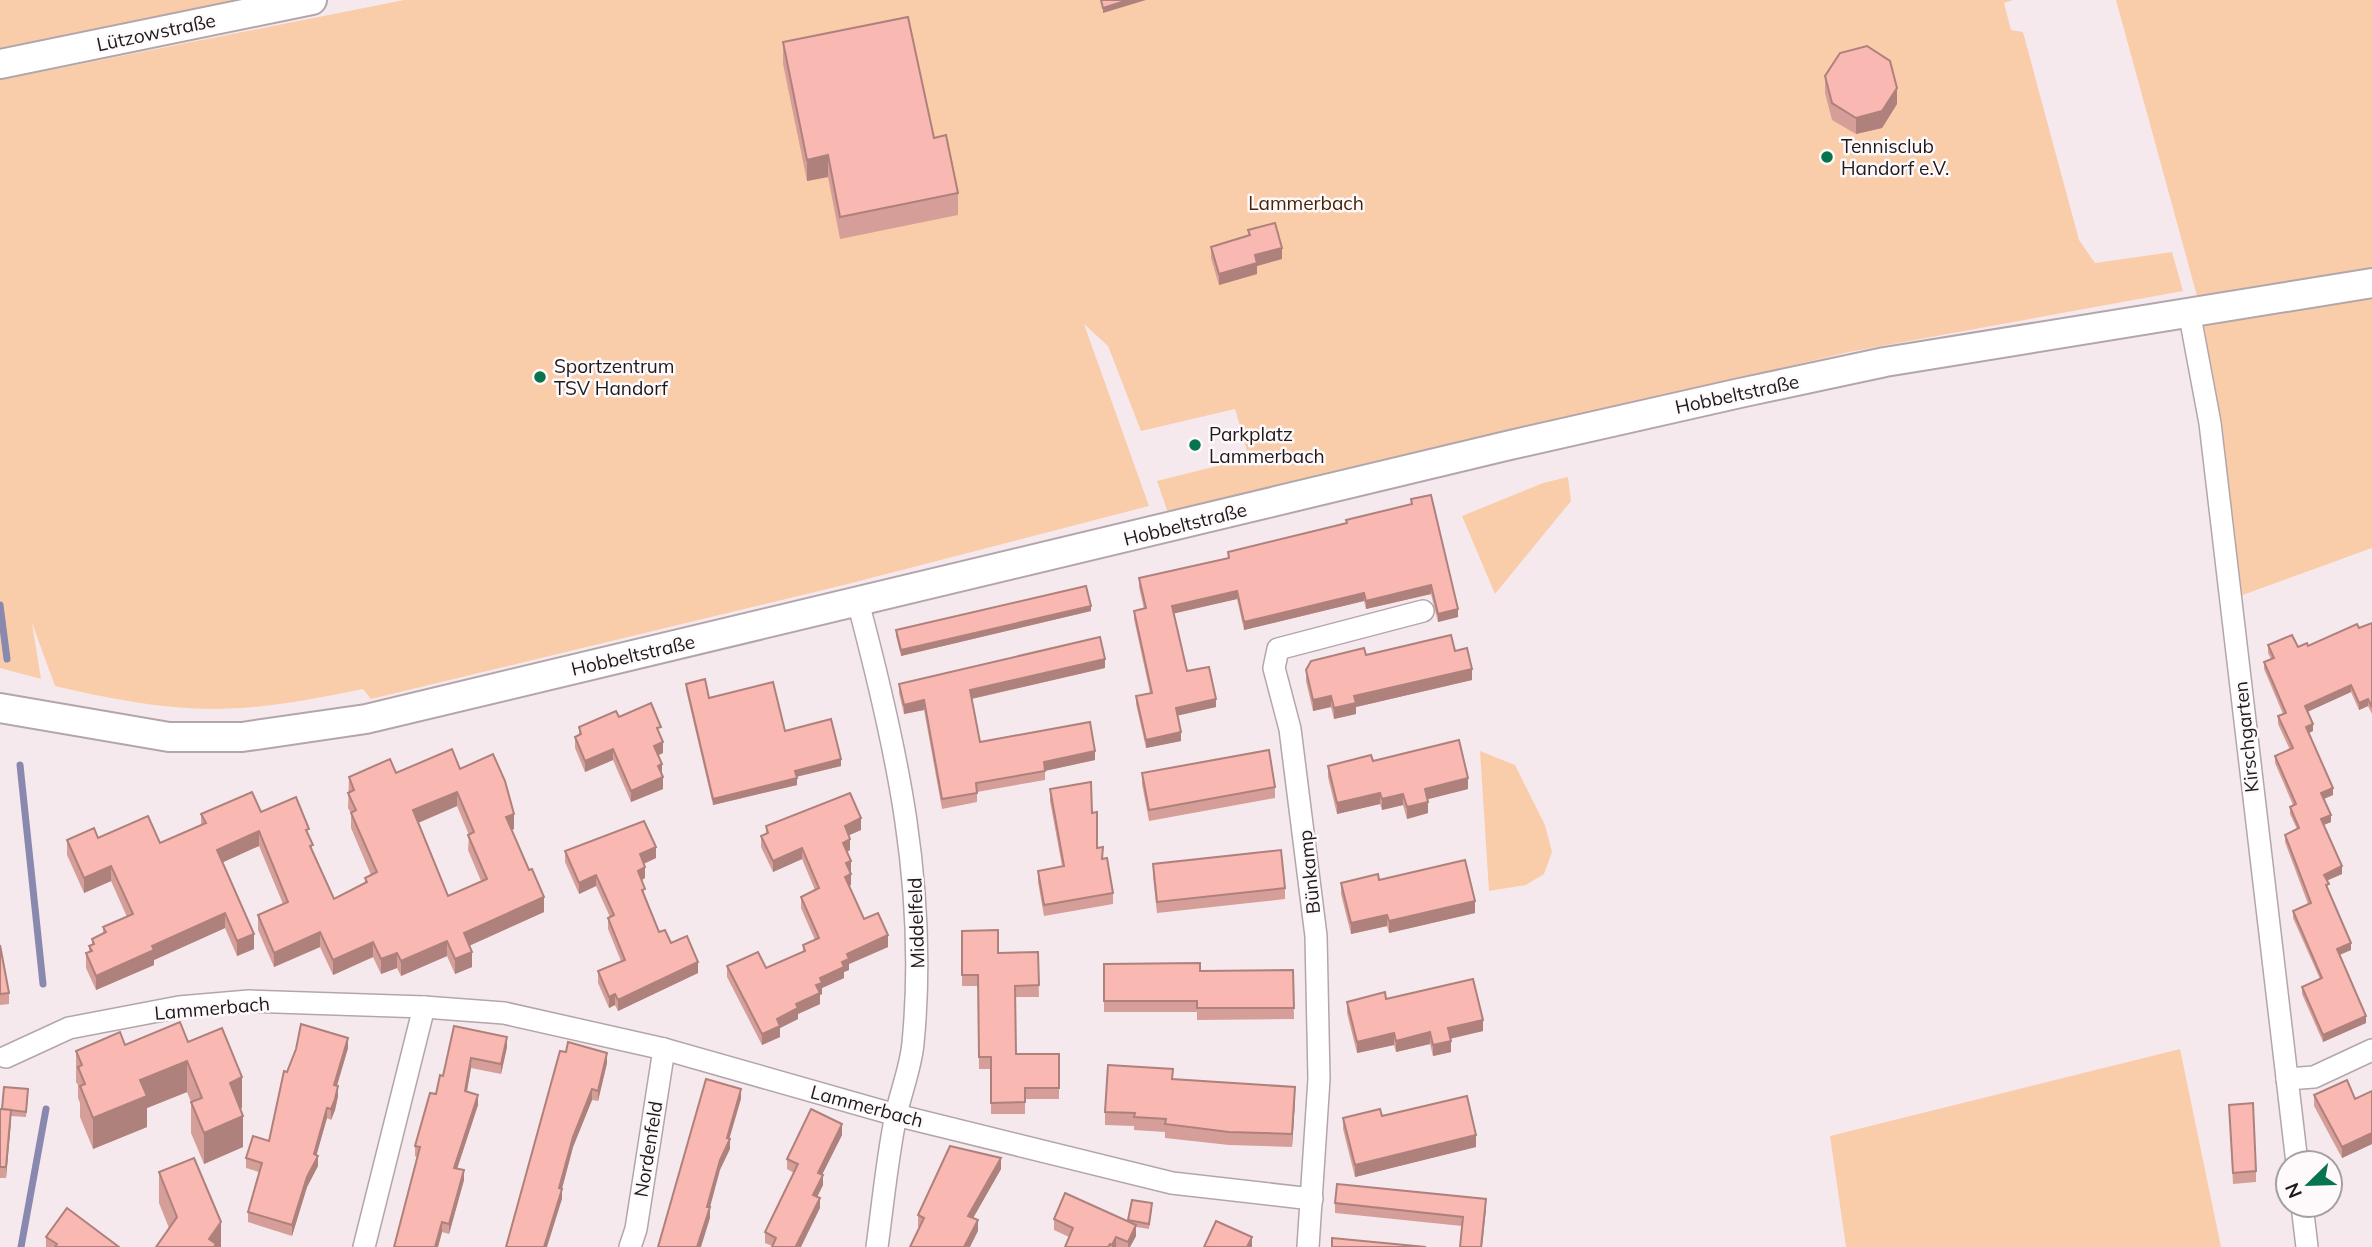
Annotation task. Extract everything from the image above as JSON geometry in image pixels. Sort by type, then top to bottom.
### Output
[{"type":"street","name":"Lützowstraße","points":[[0,64],[312,0]]},
{"type":"street","name":"Hobbeltstraße","points":[[0,708],[169,737],[242,737],[366,719],[1721,397],[1885,362],[2372,283]]},
{"type":"street","name":"Kirschgarten","points":[[2189,311],[2210,424],[2295,1149]]},
{"type":"street","name":"Middelfeld","points":[[858,601],[900,772],[913,856],[918,967],[913,1046],[896,1115],[877,1247]]},
{"type":"street","name":"Bünkamp","points":[[1308,1247],[1319,1079],[1316,936],[1290,729],[1274,668],[1278,649],[1423,611]]},
{"type":"street","name":"Lammerbach","points":[[6,1057],[69,1028],[179,1007],[249,1001],[424,1007],[504,1013],[664,1049],[896,1115],[1172,1183],[1312,1199]]},
{"type":"street","points":[[364,1247],[424,1007]]},
{"type":"street","name":"Nordenfeld","points":[[630,1247],[664,1049]]},
{"type":"street","points":[[2287,1079],[2314,1077],[2372,1050]]},
{"type":"street","points":[[2304,1219],[2307,1247]]},
{"type":"green space","points":[[0,0],[250,0],[0,51]]},
{"type":"green space","points":[[404,0],[2013,0],[2004,3],[2011,30],[2023,32],[2079,240],[2095,263],[2172,252],[2183,291],[1849,352],[1169,516],[1157,481],[1249,458],[1235,409],[1141,431],[1108,346],[1084,324],[1149,506],[844,585],[371,699],[363,689],[270,705],[194,709],[134,702],[55,686],[32,623],[41,679],[0,668],[0,80]]},
{"type":"green space","points":[[2116,0],[2372,0],[2372,548],[2240,596],[2203,318]]},
{"type":"green space","points":[[1568,477],[1571,501],[1495,594],[1462,516],[1543,483]]},
{"type":"green space","points":[[1480,751],[1515,765],[1545,825],[1552,852],[1544,874],[1526,885],[1489,891]]},
{"type":"green space","points":[[2180,1049],[2221,1247],[1846,1247],[1830,1136]]},
{"type":"building","points":[[1101,0],[1128,0],[1103,8]]},
{"type":"building","points":[[908,17],[934,138],[946,135],[958,193],[840,217],[828,155],[807,160],[783,42]]},
{"type":"building","points":[[1867,46],[1890,61],[1897,88],[1882,111],[1856,118],[1832,103],[1825,76],[1840,53]]},
{"type":"building","points":[[1275,223],[1282,248],[1255,255],[1257,263],[1219,274],[1211,247],[1250,235],[1248,230]]},
{"type":"building","points":[[1431,495],[1458,609],[1438,614],[1431,585],[1366,601],[1364,593],[1244,622],[1237,591],[1172,606],[1187,671],[1209,667],[1216,699],[1176,708],[1181,732],[1146,740],[1136,696],[1152,693],[1134,611],[1146,608],[1139,578],[1229,558],[1228,552],[1347,523],[1346,520],[1412,504],[1411,499]]},
{"type":"building","points":[[1086,586],[1091,606],[901,650],[896,630]]},
{"type":"building","points":[[2372,623],[2372,707],[2368,699],[2359,703],[2351,685],[2305,706],[2313,724],[2306,727],[2333,788],[2321,793],[2331,815],[2321,819],[2342,866],[2324,875],[2351,943],[2337,949],[2366,1016],[2323,1035],[2302,987],[2322,978],[2293,911],[2311,903],[2285,835],[2299,828],[2290,807],[2296,804],[2275,756],[2293,748],[2278,716],[2286,713],[2264,662],[2274,658],[2268,645],[2292,635],[2298,647],[2307,643],[2308,646],[2357,624],[2359,628]]},
{"type":"building","points":[[1451,635],[1455,651],[1467,648],[1472,669],[1354,696],[1356,703],[1334,708],[1331,696],[1313,700],[1306,670],[1311,661],[1364,648],[1366,655]]},
{"type":"building","points":[[1100,637],[1105,659],[970,690],[980,742],[1090,722],[1095,751],[1044,762],[1045,771],[976,783],[977,793],[942,799],[924,700],[904,705],[899,684]]},
{"type":"building","points":[[705,679],[709,698],[773,682],[785,731],[831,719],[841,759],[795,771],[797,778],[713,799],[686,684]]},
{"type":"building","points":[[651,703],[661,727],[657,728],[663,742],[654,746],[662,764],[658,766],[663,777],[631,791],[613,749],[585,761],[575,737],[581,734],[579,727],[616,711],[619,717]]},
{"type":"building","points":[[1459,740],[1468,778],[1425,789],[1428,802],[1407,807],[1403,794],[1382,799],[1380,793],[1337,803],[1328,766],[1371,755],[1373,761]]},
{"type":"building","points":[[452,749],[460,769],[493,754],[505,781],[514,814],[506,817],[544,897],[464,933],[472,952],[455,959],[447,941],[401,961],[397,953],[381,959],[373,942],[333,960],[320,932],[274,953],[258,915],[288,902],[259,831],[217,850],[254,934],[237,941],[225,913],[152,946],[154,950],[96,976],[86,953],[92,951],[89,946],[94,944],[92,939],[106,932],[103,927],[133,914],[111,866],[84,878],[67,840],[94,828],[98,838],[148,816],[160,843],[206,823],[201,814],[252,792],[261,812],[296,797],[309,829],[306,830],[313,845],[310,846],[334,899],[367,882],[365,878],[377,872],[351,813],[356,810],[348,793],[354,790],[349,777],[390,759],[396,773]],"holes":[[[457,792],[474,832],[468,835],[487,879],[448,896],[413,810]]]},
{"type":"building","points":[[1269,750],[1275,787],[1149,810],[1142,773]]},
{"type":"building","points":[[1091,782],[1092,813],[1097,812],[1097,848],[1103,847],[1102,859],[1107,858],[1113,893],[1044,905],[1038,871],[1064,866],[1050,789]]},
{"type":"building","points":[[850,793],[861,818],[845,826],[850,839],[843,843],[851,861],[846,863],[851,874],[845,877],[864,919],[878,913],[888,935],[847,954],[849,959],[842,962],[844,967],[820,978],[822,983],[816,985],[820,993],[796,1004],[798,1008],[777,1019],[780,1026],[762,1034],[727,966],[758,952],[766,968],[805,951],[803,945],[819,938],[801,897],[819,888],[802,848],[773,861],[761,836],[768,833],[766,826]]},
{"type":"building","points":[[644,821],[656,847],[640,854],[645,867],[638,871],[645,889],[642,890],[659,932],[665,930],[671,943],[687,936],[698,962],[618,1000],[615,994],[609,997],[598,971],[625,960],[608,918],[614,915],[596,875],[579,883],[565,851]]},
{"type":"building","points":[[1281,850],[1285,888],[1157,902],[1153,864]]},
{"type":"building","points":[[1465,860],[1475,901],[1389,921],[1387,915],[1351,923],[1341,883],[1378,874],[1379,880]]},
{"type":"building","points":[[998,930],[998,953],[1038,952],[1039,985],[1015,986],[1016,1054],[1059,1054],[1059,1088],[1025,1088],[1025,1102],[991,1103],[991,1057],[979,1057],[978,975],[962,975],[962,931]]},
{"type":"building","points":[[0,945],[9,993],[0,994]]},
{"type":"building","points":[[1200,963],[1200,971],[1293,970],[1294,1008],[1197,1008],[1197,1001],[1104,1001],[1104,964]]},
{"type":"building","points":[[1473,979],[1483,1020],[1448,1028],[1451,1041],[1433,1045],[1430,1032],[1396,1041],[1394,1033],[1357,1042],[1347,1002],[1385,992],[1386,999]]},
{"type":"building","points":[[180,1022],[188,1042],[222,1028],[242,1077],[230,1083],[243,1116],[204,1133],[191,1102],[202,1098],[187,1061],[140,1080],[147,1096],[93,1118],[80,1086],[85,1084],[78,1067],[82,1065],[76,1051],[120,1032],[125,1045]]},
{"type":"building","points":[[301,1024],[348,1038],[334,1085],[338,1086],[335,1099],[331,1109],[327,1108],[314,1154],[318,1156],[307,1177],[292,1225],[248,1212],[262,1163],[246,1158],[253,1136],[269,1141],[284,1071],[287,1072],[296,1049]]},
{"type":"building","points":[[454,1026],[507,1037],[501,1064],[471,1058],[465,1091],[478,1095],[454,1168],[464,1170],[449,1224],[442,1222],[435,1247],[394,1247],[420,1147],[415,1146],[430,1093],[436,1094],[440,1075],[443,1076]]},
{"type":"building","points":[[568,1042],[607,1053],[598,1091],[592,1089],[573,1137],[559,1188],[562,1189],[544,1247],[506,1247],[560,1051],[566,1052]]},
{"type":"building","points":[[1108,1065],[1173,1069],[1172,1079],[1295,1087],[1292,1134],[1229,1132],[1165,1124],[1166,1119],[1134,1117],[1135,1113],[1105,1112]]},
{"type":"building","points":[[706,1079],[741,1089],[727,1138],[730,1139],[720,1160],[707,1207],[710,1207],[697,1247],[658,1247]]},
{"type":"building","points":[[2347,1080],[2355,1099],[2372,1091],[2372,1133],[2342,1147],[2314,1095]]},
{"type":"building","points":[[4,1087],[28,1089],[26,1112],[2,1109]]},
{"type":"building","points":[[1467,1096],[1476,1135],[1355,1165],[1343,1118],[1380,1109],[1382,1116]]},
{"type":"building","points":[[2253,1103],[2256,1171],[2233,1173],[2229,1105]]},
{"type":"building","points":[[0,1109],[11,1110],[6,1167],[0,1167]]},
{"type":"building","points":[[811,1109],[842,1124],[818,1173],[823,1175],[813,1195],[820,1198],[796,1246],[799,1247],[772,1247],[776,1238],[765,1232],[798,1164],[787,1159]]},
{"type":"building","points":[[950,1146],[1001,1158],[968,1216],[978,1220],[964,1247],[910,1247],[924,1218],[918,1215]]},
{"type":"building","points":[[194,1158],[221,1222],[209,1239],[216,1244],[214,1247],[156,1247],[177,1217],[159,1172]]},
{"type":"building","points":[[1337,1184],[1486,1199],[1481,1247],[1460,1247],[1463,1217],[1335,1203]]},
{"type":"building","points":[[1065,1193],[1136,1225],[1128,1242],[1116,1237],[1108,1247],[1065,1247],[1073,1228],[1054,1219]]},
{"type":"building","points":[[1132,1200],[1152,1203],[1149,1224],[1128,1220]]},
{"type":"building","points":[[67,1208],[119,1247],[55,1247],[57,1244],[46,1237]]},
{"type":"building","points":[[1216,1221],[1252,1237],[1247,1247],[1204,1247]]},
{"type":"building","points":[[1332,1238],[1426,1247],[1332,1247]]},
{"type":"waterway","name":"Lammerbach","points":[[0,605],[7,659]]},
{"type":"waterway","name":"Lammerbach","points":[[20,765],[43,984]]},
{"type":"waterway","name":"Lammerbach","points":[[21,1247],[46,1109]]},
{"type":"place","name":"Tennisclub Handorf e.V.","points":[[1827,157]]},
{"type":"place","name":"Sportzentrum TSV Handorf","points":[[540,377]]},
{"type":"place","name":"Parkplatz Lammerbach","points":[[1195,445]]}]
